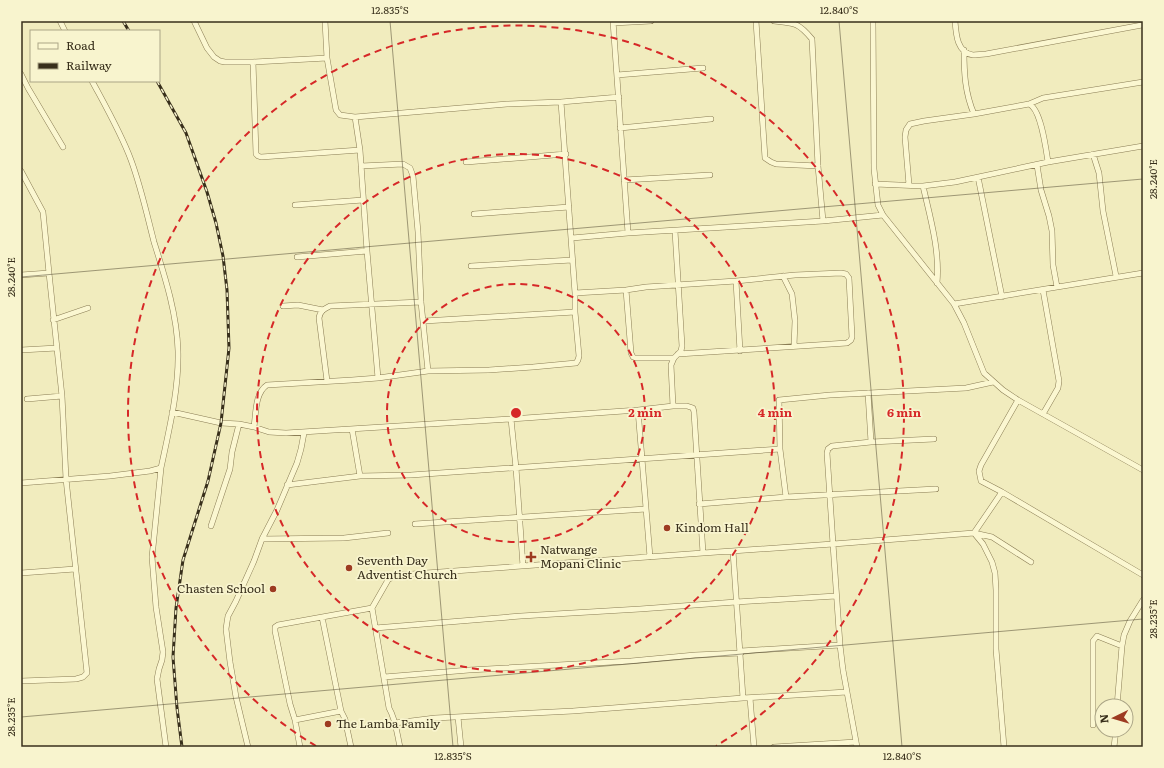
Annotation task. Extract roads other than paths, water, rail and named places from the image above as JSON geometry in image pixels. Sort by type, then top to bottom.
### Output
[{"type":"street","points":[[60,21],[64,30]]},
{"type":"street","points":[[194,21],[207,48],[214,57],[220,61],[253,62],[327,58]]},
{"type":"street","points":[[325,21],[327,58],[336,110],[340,114],[355,117],[507,104],[561,102],[619,97]]},
{"type":"street","points":[[628,233],[613,22],[651,21]]},
{"type":"street","points":[[756,21],[765,158],[776,164],[818,166]]},
{"type":"street","points":[[774,21],[794,23],[805,30],[812,39],[818,166],[823,220]]},
{"type":"street","points":[[873,21],[874,169],[878,205],[884,215],[954,304],[984,373],[1018,400],[1143,470]]},
{"type":"street","points":[[954,21],[957,39],[961,47],[972,55],[986,54],[1143,25]]},
{"type":"street","points":[[964,50],[965,85],[974,114]]},
{"type":"street","points":[[253,62],[256,154],[258,156],[360,150]]},
{"type":"street","points":[[617,75],[703,68]]},
{"type":"street","points":[[21,74],[63,146]]},
{"type":"street","points":[[93,82],[119,132],[131,160],[170,297],[177,334],[178,373],[161,468],[152,557],[156,607],[163,652],[157,679],[166,747]]},
{"type":"street","points":[[909,185],[905,137],[906,130],[910,124],[1029,104],[1043,98],[1143,82]]},
{"type":"street","points":[[254,427],[259,396],[263,387],[267,385],[327,380],[378,378],[428,371],[489,370],[533,367],[576,362],[578,360],[579,356],[575,312],[576,293],[572,260],[572,238],[561,102]]},
{"type":"street","points":[[1029,104],[1033,106],[1036,111],[1045,144],[1048,162]]},
{"type":"street","points":[[355,117],[362,166],[367,251],[378,378]]},
{"type":"street","points":[[620,128],[710,119]]},
{"type":"street","points":[[875,184],[923,186],[955,182],[1037,164],[1143,146]]},
{"type":"street","points":[[466,162],[566,154]]},
{"type":"street","points":[[1093,154],[1099,173],[1103,211],[1116,276]]},
{"type":"street","points":[[362,166],[403,164],[410,168],[413,176],[428,371]]},
{"type":"street","points":[[1037,164],[1041,190],[1052,231],[1053,265],[1057,287]]},
{"type":"street","points":[[21,681],[76,679],[83,677],[87,673],[66,479],[62,396],[48,273],[43,212],[22,173]]},
{"type":"street","points":[[624,180],[710,175]]},
{"type":"street","points":[[978,177],[1002,297]]},
{"type":"street","points":[[923,186],[934,235],[938,272],[937,283]]},
{"type":"street","points":[[296,205],[364,200]]},
{"type":"street","points":[[474,214],[569,207]]},
{"type":"street","points":[[572,238],[884,215]]},
{"type":"street","points":[[673,406],[671,365],[681,351],[682,346],[675,231]]},
{"type":"street","points":[[297,256],[367,251]]},
{"type":"street","points":[[471,266],[572,260]]},
{"type":"street","points":[[21,275],[48,273]]},
{"type":"street","points":[[576,293],[784,276],[841,273],[846,274],[849,278],[852,337],[847,343],[636,358],[633,357],[631,353],[626,290]]},
{"type":"street","points":[[954,304],[1043,290],[1116,276],[1143,273]]},
{"type":"street","points":[[784,276],[793,300],[795,321],[794,346]]},
{"type":"street","points":[[736,281],[740,351]]},
{"type":"street","points":[[1043,290],[1059,381],[1058,388],[1043,414]]},
{"type":"street","points":[[327,380],[319,318],[320,313],[323,310],[330,306],[422,302]]},
{"type":"street","points":[[283,306],[298,305],[323,310]]},
{"type":"street","points":[[54,320],[88,308]]},
{"type":"street","points":[[424,321],[575,312]]},
{"type":"street","points":[[21,350],[57,348]]},
{"type":"street","points":[[786,497],[780,449],[779,400],[868,393],[966,388],[994,382]]},
{"type":"street","points":[[868,393],[871,442]]},
{"type":"street","points":[[27,398],[62,396]]},
{"type":"street","points":[[1018,400],[981,465],[979,471],[981,481],[1143,575]]},
{"type":"street","points":[[172,412],[221,423],[254,427],[268,432],[304,433],[687,406],[692,408],[694,412],[703,553]]},
{"type":"street","points":[[638,410],[650,557]]},
{"type":"street","points":[[511,419],[523,566]]},
{"type":"street","points":[[211,526],[230,470],[232,452],[239,424]]},
{"type":"street","points":[[352,429],[360,476]]},
{"type":"street","points":[[248,747],[236,697],[230,662],[226,628],[228,616],[297,463],[304,433]]},
{"type":"street","points":[[774,747],[857,744],[840,645],[827,454],[828,449],[832,446],[871,442],[934,439]]},
{"type":"street","points":[[287,485],[360,476],[412,475],[780,449]]},
{"type":"street","points":[[21,483],[110,476],[161,468]]},
{"type":"street","points":[[699,504],[786,497],[830,496],[936,489]]},
{"type":"street","points":[[974,533],[1002,492]]},
{"type":"street","points":[[415,524],[646,510]]},
{"type":"street","points":[[262,539],[344,538],[388,533]]},
{"type":"street","points":[[974,533],[983,544],[992,562],[995,573],[996,649],[1004,747]]},
{"type":"street","points":[[400,747],[395,723],[389,708],[372,608],[388,580],[392,576],[974,533],[992,537],[1031,562]]},
{"type":"street","points":[[733,551],[743,698]]},
{"type":"street","points":[[21,573],[75,569]]},
{"type":"street","points":[[375,628],[521,616],[836,596]]},
{"type":"street","points":[[1118,698],[1122,646],[1127,626],[1143,600]]},
{"type":"street","points":[[300,747],[275,627],[278,625],[372,608]]},
{"type":"street","points":[[322,617],[341,712],[345,719],[351,747]]},
{"type":"street","points":[[1093,725],[1093,641],[1097,636],[1122,646]]},
{"type":"street","points":[[384,677],[469,670],[631,661],[840,645]]},
{"type":"street","points":[[395,723],[458,716],[581,710],[847,692]]},
{"type":"street","points":[[750,698],[754,747]]},
{"type":"street","points":[[295,720],[341,712]]},
{"type":"street","points":[[458,716],[461,747]]},
{"type":"railway","points":[[123,21],[128,30]]},
{"type":"railway","points":[[158,82],[186,133],[207,192],[216,223],[223,256],[227,290],[229,348],[221,423],[208,481],[183,560],[176,608],[173,657],[182,747]]},
{"type":"place","name":"Kindom Hall","points":[[667,528]]},
{"type":"place","name":"Natwange Mopani Clinic","points":[[531,557]]},
{"type":"place","name":"Seventh Day Adventist Church","points":[[349,568]]},
{"type":"place","name":"Chasten School","points":[[273,589]]},
{"type":"place","name":"The Lamba Family","points":[[328,724]]}]
